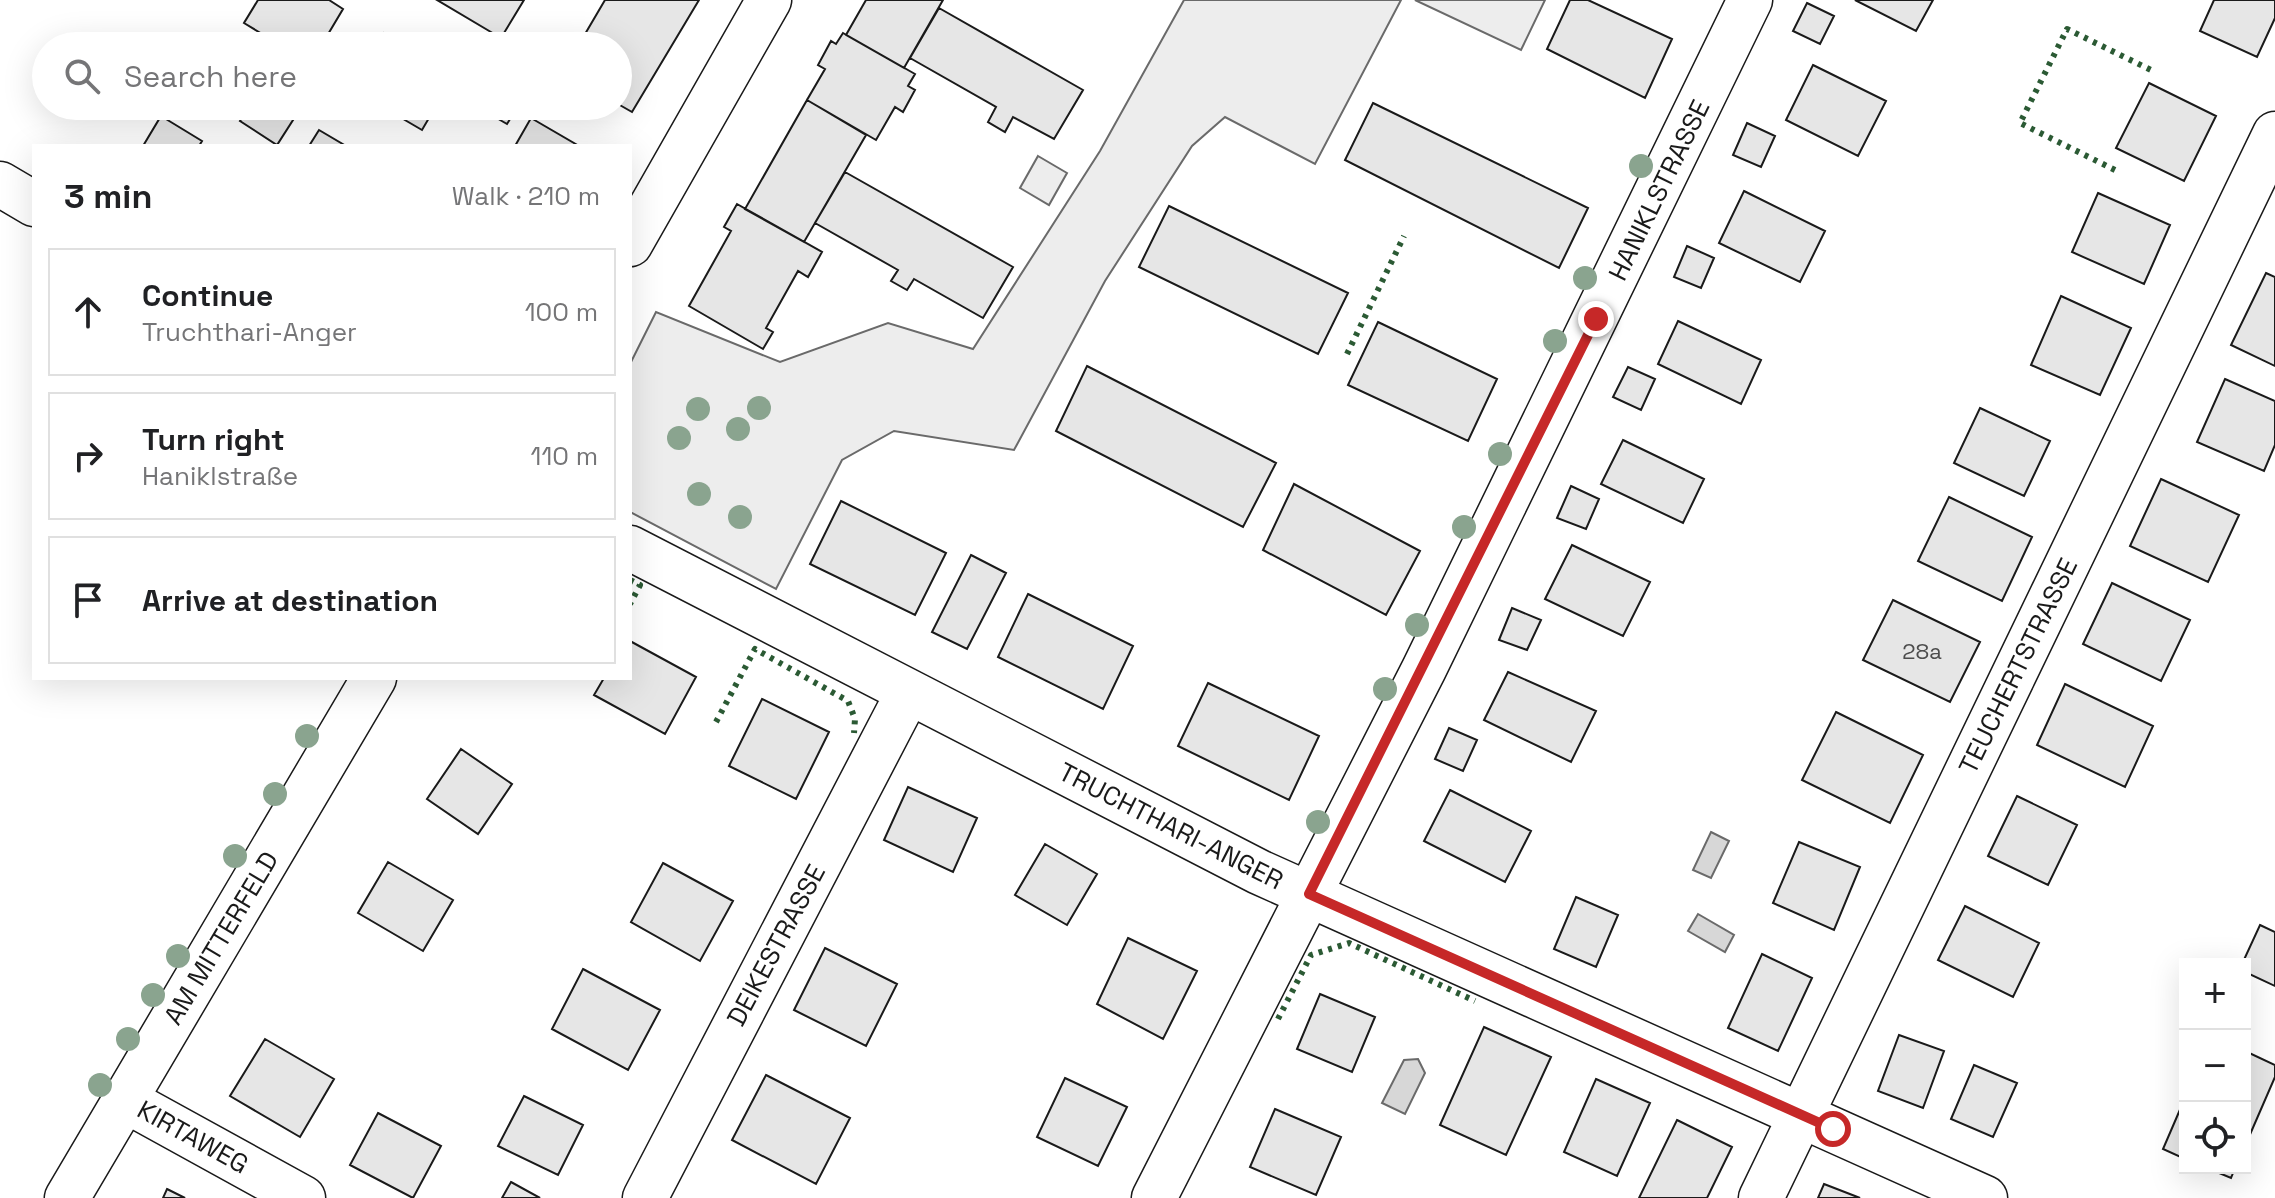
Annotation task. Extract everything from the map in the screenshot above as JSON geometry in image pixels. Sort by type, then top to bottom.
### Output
[{"type":"street","points":[[632,240],[769,0]]},
{"type":"street","name":"HANIKLSTRASSE","points":[[1154,1198],[1424,669],[1750,0]]},
{"type":"street","name":"TEUCHERTSTRASSE","points":[[1761,1198],[2275,134]]},
{"type":"street","points":[[0,184],[32,203]]},
{"type":"street","name":"TRUCHTHARI-ANGER","points":[[632,549],[908,693],[1309,894],[1985,1198]]},
{"type":"street","name":"AM MITTERFELD","points":[[67,1198],[373,680]]},
{"type":"street","name":"DEIKESTRASSE","points":[[645,1198],[908,693]]},
{"type":"street","name":"KIRTAWEG","points":[[125,1100],[303,1198]]},
{"type":"shaded area","points":[[1184,0],[1401,0],[1315,164],[1225,117],[1192,146],[1105,281],[1014,450],[894,431],[842,460],[776,589],[632,513],[632,360],[656,312],[780,362],[888,323],[973,349],[1100,151]]},
{"type":"shaded area","points":[[1415,0],[1545,0],[1521,50]]},
{"type":"shaded area","points":[[1038,156],[1067,173],[1049,205],[1020,188]]},
{"type":"shaded area","points":[[1711,832],[1729,841],[1711,878],[1693,870]]},
{"type":"shaded area","points":[[1698,914],[1734,935],[1725,952],[1688,931]]},
{"type":"shaded area","points":[[1418,1059],[1425,1073],[1405,1114],[1382,1103],[1404,1060]]},
{"type":"building","points":[[258,0],[329,0],[343,9],[329,32],[259,32],[244,23]]},
{"type":"building","points":[[437,0],[524,0],[505,32],[491,32]]},
{"type":"building","points":[[605,0],[699,0],[632,112],[632,32],[586,32]]},
{"type":"building","points":[[866,0],[943,0],[904,68],[846,35]]},
{"type":"building","points":[[1570,0],[1588,0],[1672,39],[1645,98],[1547,49]]},
{"type":"building","points":[[1855,0],[1933,0],[1916,31]]},
{"type":"building","points":[[2214,0],[2275,0],[2275,18],[2257,57],[2200,31]]},
{"type":"building","points":[[1807,3],[1834,16],[1820,44],[1793,31]]},
{"type":"building","points":[[939,8],[1083,90],[1054,139],[1013,117],[1005,132],[988,122],[996,107],[910,58]]},
{"type":"building","points":[[843,33],[915,74],[908,86],[915,90],[903,112],[895,107],[876,140],[807,100],[825,69],[818,65],[831,41],[836,44]]},
{"type":"building","points":[[1813,65],[1886,101],[1858,156],[1786,120]]},
{"type":"building","points":[[2149,83],[2216,116],[2184,181],[2116,148]]},
{"type":"building","points":[[807,100],[866,135],[804,242],[745,209]]},
{"type":"building","points":[[1373,103],[1588,208],[1559,268],[1345,160]]},
{"type":"building","points":[[159,120],[168,120],[202,141],[200,144],[144,144]]},
{"type":"building","points":[[241,120],[293,120],[278,144]]},
{"type":"building","points":[[405,120],[428,120],[422,130]]},
{"type":"building","points":[[530,120],[534,120],[576,144],[516,144]]},
{"type":"building","points":[[1747,123],[1775,136],[1761,167],[1733,155]]},
{"type":"building","points":[[319,130],[343,144],[310,144]]},
{"type":"building","points":[[845,172],[1013,267],[983,318],[914,279],[907,290],[891,281],[898,270],[815,223]]},
{"type":"building","points":[[1744,191],[1825,231],[1800,282],[1719,243]]},
{"type":"building","points":[[2098,193],[2170,225],[2144,284],[2072,252]]},
{"type":"building","points":[[737,204],[822,252],[808,277],[798,271],[766,328],[773,332],[763,349],[689,306],[731,231],[724,227]]},
{"type":"building","points":[[1169,206],[1348,293],[1318,354],[1139,267]]},
{"type":"building","points":[[1687,246],[1714,258],[1701,288],[1674,277]]},
{"type":"building","points":[[2266,273],[2275,277],[2275,366],[2231,345]]},
{"type":"building","points":[[2061,296],[2131,328],[2100,395],[2031,365]]},
{"type":"building","points":[[1678,321],[1761,360],[1741,404],[1658,364]]},
{"type":"building","points":[[1378,322],[1497,379],[1468,441],[1348,385]]},
{"type":"building","points":[[1087,366],[1276,463],[1243,527],[1056,431]]},
{"type":"building","points":[[1628,367],[1655,379],[1641,410],[1613,397]]},
{"type":"building","points":[[2225,379],[2275,401],[2275,445],[2264,471],[2197,442]]},
{"type":"building","points":[[1980,408],[2050,441],[2024,496],[1954,463]]},
{"type":"building","points":[[1623,440],[1704,479],[1683,523],[1601,484]]},
{"type":"building","points":[[2161,479],[2239,515],[2208,582],[2130,546]]},
{"type":"building","points":[[1294,484],[1420,551],[1386,615],[1263,550]]},
{"type":"building","points":[[1571,486],[1599,499],[1586,529],[1557,518]]},
{"type":"building","points":[[1949,497],[2032,537],[2002,601],[1918,561]]},
{"type":"building","points":[[841,501],[946,553],[915,615],[810,564]]},
{"type":"building","points":[[1572,545],[1650,582],[1623,636],[1545,599]]},
{"type":"building","points":[[971,555],[1006,573],[967,649],[932,632]]},
{"type":"building","points":[[2112,583],[2190,620],[2161,681],[2083,644]]},
{"type":"building","points":[[1028,594],[1133,646],[1103,709],[998,657]]},
{"type":"building","points":[[1893,600],[1980,642],[1950,702],[1863,660]]},
{"type":"building","points":[[1512,608],[1541,620],[1527,650],[1499,640]]},
{"type":"building","points":[[632,642],[696,677],[665,734],[594,695],[603,680],[632,680]]},
{"type":"building","points":[[1508,672],[1596,711],[1571,762],[1484,720]]},
{"type":"building","points":[[1208,683],[1319,736],[1289,800],[1178,746]]},
{"type":"building","points":[[2065,684],[2153,726],[2125,787],[2037,745]]},
{"type":"building","points":[[762,699],[829,732],[796,799],[729,766]]},
{"type":"building","points":[[1836,712],[1923,755],[1890,823],[1802,780]]},
{"type":"building","points":[[1449,728],[1477,740],[1463,771],[1435,759]]},
{"type":"building","points":[[461,749],[512,784],[478,834],[427,799]]},
{"type":"building","points":[[908,787],[977,818],[953,872],[884,840]]},
{"type":"building","points":[[1450,790],[1531,831],[1505,882],[1424,841]]},
{"type":"building","points":[[2017,796],[2077,825],[2048,885],[1988,856]]},
{"type":"building","points":[[1799,842],[1860,867],[1834,930],[1773,903]]},
{"type":"building","points":[[1045,844],[1097,874],[1067,925],[1015,895]]},
{"type":"building","points":[[388,862],[453,900],[423,951],[358,913]]},
{"type":"building","points":[[663,863],[733,901],[700,961],[631,922]]},
{"type":"building","points":[[1576,897],[1618,915],[1596,967],[1554,949]]},
{"type":"building","points":[[1965,906],[2039,943],[2013,997],[1938,960]]},
{"type":"building","points":[[2260,925],[2275,932],[2275,986],[2251,975],[2251,958],[2245,958]]},
{"type":"building","points":[[1128,938],[1197,971],[1163,1039],[1097,1004]]},
{"type":"building","points":[[825,948],[897,984],[866,1046],[794,1010]]},
{"type":"building","points":[[1762,954],[1812,978],[1778,1051],[1728,1028]]},
{"type":"building","points":[[583,969],[660,1010],[628,1070],[552,1029]]},
{"type":"building","points":[[1320,994],[1375,1017],[1352,1072],[1297,1049]]},
{"type":"building","points":[[1484,1027],[1551,1057],[1506,1155],[1440,1125]]},
{"type":"building","points":[[1899,1035],[1944,1051],[1923,1108],[1878,1091]]},
{"type":"building","points":[[265,1039],[334,1079],[300,1137],[230,1096]]},
{"type":"building","points":[[2251,1054],[2275,1065],[2275,1077],[2251,1132]]},
{"type":"building","points":[[1974,1065],[2017,1083],[1993,1137],[1951,1119]]},
{"type":"building","points":[[766,1075],[850,1118],[816,1184],[732,1140]]},
{"type":"building","points":[[1065,1078],[1127,1107],[1098,1166],[1037,1137]]},
{"type":"building","points":[[1596,1079],[1650,1103],[1617,1176],[1564,1152]]},
{"type":"building","points":[[524,1096],[583,1125],[558,1175],[498,1146]]},
{"type":"building","points":[[1275,1109],[1341,1137],[1316,1195],[1250,1167]]},
{"type":"building","points":[[2179,1112],[2179,1156],[2163,1149]]},
{"type":"building","points":[[378,1113],[441,1146],[413,1198],[350,1165]]},
{"type":"building","points":[[1677,1120],[1732,1147],[1707,1198],[1639,1198]]},
{"type":"building","points":[[511,1182],[540,1198],[502,1198]]},
{"type":"building","points":[[1824,1184],[1855,1196],[1860,1198],[1818,1198]]},
{"type":"building","points":[[167,1189],[185,1198],[163,1198]]},
{"type":"hedge","points":[[2115,170],[2020,123],[2067,29],[2151,70]]},
{"type":"hedge","points":[[1347,354],[1404,236]]},
{"type":"hedge","points":[[632,581],[640,585],[632,600]]},
{"type":"hedge","points":[[716,722],[755,649],[848,701],[855,719],[854,733]]},
{"type":"hedge","points":[[1278,1019],[1311,955],[1349,943],[1475,1001]]},
{"type":"route","points":[[1596,319],[1507,493],[1424,669],[1309,894],[1833,1129]]}]
